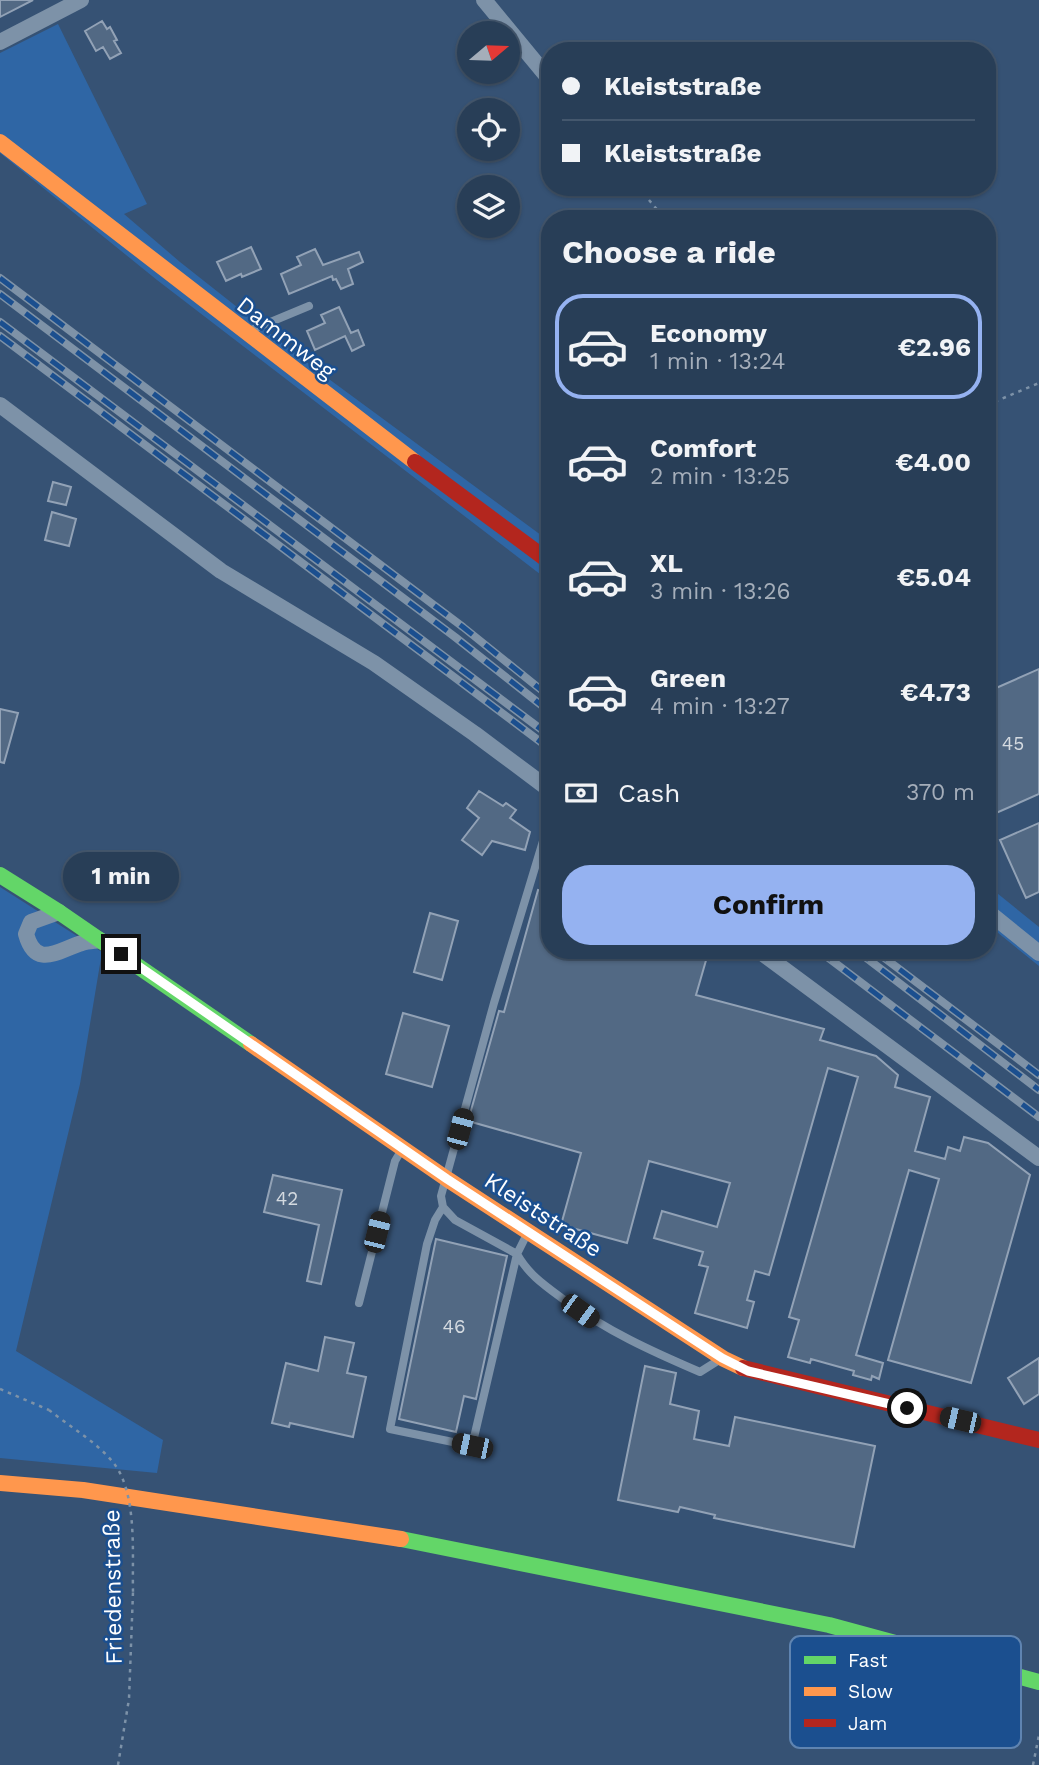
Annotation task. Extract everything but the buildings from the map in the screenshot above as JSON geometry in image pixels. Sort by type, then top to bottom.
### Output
[{"type":"street","points":[[0,42],[81,0]]},
{"type":"street","points":[[484,0],[541,69]]},
{"type":"street","name":"Dammweg","points":[[0,142],[380,439],[541,555]]},
{"type":"street","points":[[0,404],[221,571],[374,663],[541,783]]},
{"type":"street","name":"Kleiststraße","points":[[0,875],[59,912],[447,1179],[722,1358],[748,1371],[1039,1440]]},
{"type":"street","points":[[59,912],[31,922],[26,934],[29,945],[40,954],[51,955],[82,943],[100,940]]},
{"type":"street","points":[[996,918],[1039,953]]},
{"type":"street","points":[[770,959],[1039,1158]]},
{"type":"street","points":[[0,1483],[83,1490],[376,1534],[829,1625],[870,1636]]},
{"type":"street","points":[[1021,1677],[1039,1682]]},
{"type":"lane","points":[[244,334],[309,306]]},
{"type":"lane","points":[[541,848],[441,1196],[443,1207],[455,1220],[517,1254],[525,1269],[549,1289],[596,1323],[629,1341],[700,1372],[722,1358]]},
{"type":"lane","points":[[359,1303],[395,1161],[402,1148]]},
{"type":"lane","points":[[443,1207],[435,1220],[427,1244],[390,1429],[472,1446],[517,1254],[528,1232]]},
{"type":"path","points":[[646,196],[657,210]]},
{"type":"path","points":[[996,401],[1039,383]]},
{"type":"path","name":"Friedenstraße","points":[[0,1389],[49,1410],[107,1456],[120,1472],[130,1505],[133,1592],[129,1699],[118,1765]]},
{"type":"path","points":[[1033,1765],[1039,1734]]},
{"type":"shaded area","points":[[58,24],[147,204],[124,214],[318,371],[541,535],[541,575],[157,280],[0,153],[0,53]]},
{"type":"shaded area","points":[[0,887],[102,952],[80,1084],[16,1351],[163,1440],[157,1473],[0,1458]]},
{"type":"shaded area","points":[[996,892],[1039,927],[1039,966],[996,931]]},
{"type":"railway","points":[[0,278],[463,627],[541,690]]},
{"type":"railway","points":[[0,294],[541,705]]},
{"type":"railway","points":[[0,322],[541,729]]},
{"type":"railway","points":[[0,336],[541,742]]},
{"type":"railway","points":[[830,959],[1039,1117]]},
{"type":"railway","points":[[868,959],[1039,1090]]},
{"type":"railway","points":[[886,959],[1039,1075]]},
{"type":"traffic: fast","points":[[0,875],[59,912],[251,1044]]},
{"type":"traffic: fast","points":[[401,1539],[829,1625],[870,1636]]},
{"type":"traffic: fast","points":[[1021,1677],[1039,1682]]},
{"type":"traffic: slow","points":[[0,142],[415,462]]},
{"type":"traffic: slow","points":[[251,1044],[447,1179],[724,1359],[743,1368]]},
{"type":"traffic: slow","points":[[0,1483],[83,1490],[401,1539]]},
{"type":"traffic: jam","points":[[415,462],[541,555]]},
{"type":"traffic: jam","points":[[743,1368],[1039,1440]]},
{"type":"route","points":[[121,954],[447,1179],[722,1358],[748,1371],[907,1408]]}]
